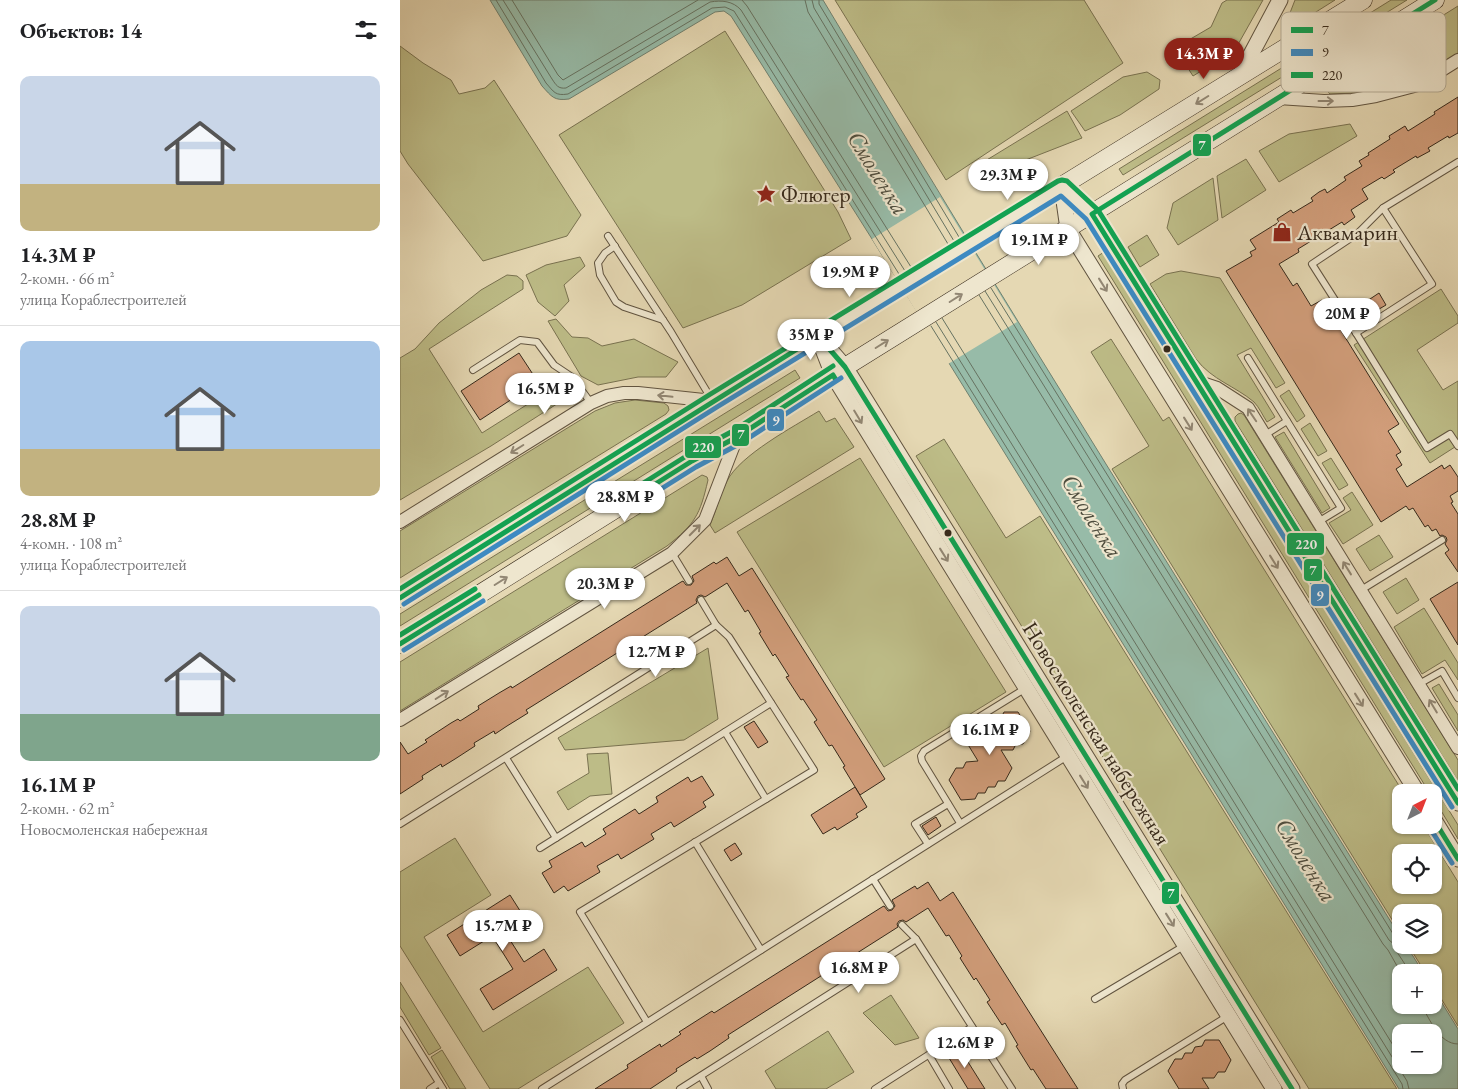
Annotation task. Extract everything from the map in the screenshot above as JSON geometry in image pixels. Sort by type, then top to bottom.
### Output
[{"type":"main road","points":[[1344,12],[1363,0]]},
{"type":"main road","points":[[1416,12],[1435,0]]},
{"type":"main road","points":[[400,598],[713,401],[1281,51]]},
{"type":"main road","points":[[400,644],[1288,92]]},
{"type":"street","points":[[1239,77],[1280,0]]},
{"type":"street","points":[[1446,68],[1458,60]]},
{"type":"street","points":[[1278,98],[1324,101],[1352,100],[1391,92]]},
{"type":"street","points":[[1062,187],[1092,214],[1458,803]]},
{"type":"street","points":[[1062,187],[1068,229],[1412,784]]},
{"type":"street","name":"Новосмоленская набережная","points":[[818,336],[1235,1011],[1277,1086]]},
{"type":"street","points":[[1196,381],[1217,388],[1248,408],[1458,748]]},
{"type":"street","points":[[400,522],[591,403],[607,396],[638,392],[713,401]]},
{"type":"street","points":[[400,720],[672,553],[705,520],[737,436]]},
{"type":"street","name":"Новосмоленская набережная","points":[[1074,751],[1186,945],[1235,1011]]},
{"type":"street","points":[[1442,833],[1458,859]]},
{"type":"lane","points":[[1458,162],[1383,208],[1357,234],[1312,264],[1427,448],[1450,434],[1458,446]]},
{"type":"lane","points":[[1356,333],[1432,284],[1383,208]]},
{"type":"lane","points":[[608,236],[664,320],[713,401]]},
{"type":"lane","points":[[615,246],[605,253],[598,263],[600,275],[616,302],[624,307],[664,320]]},
{"type":"lane","points":[[473,370],[520,340],[537,342],[554,365],[572,377],[591,403]]},
{"type":"lane","points":[[1248,358],[1341,508],[1318,522]]},
{"type":"lane","points":[[1265,434],[1287,421]]},
{"type":"lane","points":[[1361,590],[1442,540]]},
{"type":"lane","points":[[672,553],[689,581]]},
{"type":"lane","points":[[647,1022],[580,912],[814,770],[729,637],[716,625],[701,600]]},
{"type":"lane","points":[[400,824],[716,625]]},
{"type":"lane","points":[[1420,684],[1442,671],[1458,698]]},
{"type":"lane","points":[[960,824],[921,756],[924,751],[1032,684]]},
{"type":"lane","points":[[540,848],[771,703]]},
{"type":"lane","points":[[725,732],[766,799]]},
{"type":"lane","points":[[542,1089],[1074,751]]},
{"type":"lane","points":[[506,758],[556,838]]},
{"type":"lane","points":[[928,844],[915,824],[948,804]]},
{"type":"lane","points":[[696,842],[761,950]]},
{"type":"lane","points":[[873,879],[890,906]]},
{"type":"lane","points":[[902,925],[916,939],[1012,1089]]},
{"type":"lane","points":[[680,1089],[916,939]]},
{"type":"lane","points":[[1094,998],[1186,945]]},
{"type":"lane","points":[[1123,1089],[1122,1084],[1126,1080],[1235,1011]]},
{"type":"lane","points":[[400,1020],[441,1086],[430,1089]]},
{"type":"lane","points":[[875,1089],[972,1027]]},
{"type":"lane","points":[[929,1055],[949,1089]]},
{"type":"lane","points":[[700,1076],[708,1089]]},
{"type":"shaded area","points":[[835,0],[1084,0],[1123,63],[946,180]]},
{"type":"shaded area","points":[[1227,0],[1263,0],[1236,48],[1193,76],[1175,48],[1211,27],[1222,3]]},
{"type":"shaded area","points":[[1295,0],[1335,0],[1316,12],[1290,12]]},
{"type":"shaded area","points":[[1391,0],[1407,0],[1388,12],[1372,12]]},
{"type":"shaded area","points":[[1458,6],[1458,53],[1446,61],[1446,13]]},
{"type":"shaded area","points":[[725,31],[838,212],[851,239],[742,305],[683,328],[559,135]]},
{"type":"shaded area","points":[[400,46],[451,80],[459,94],[485,88],[494,80],[581,215],[567,236],[483,261],[400,151]]},
{"type":"shaded area","points":[[1281,68],[1281,78],[1123,175],[1119,169]]},
{"type":"shaded area","points":[[1147,72],[1160,80],[1159,89],[1120,115],[1085,131],[1071,111],[1123,77]]},
{"type":"shaded area","points":[[1328,92],[1374,92],[1330,94]]},
{"type":"shaded area","points":[[1067,111],[1082,138],[977,179],[972,169]]},
{"type":"shaded area","points":[[1350,124],[1357,136],[1279,182],[1259,151],[1289,134]]},
{"type":"shaded area","points":[[1246,159],[1266,190],[1222,218],[1217,176]]},
{"type":"shaded area","points":[[1213,178],[1218,220],[1178,245],[1167,228],[1173,203]]},
{"type":"shaded area","points":[[1147,235],[1159,255],[1140,267],[1128,247]]},
{"type":"shaded area","points":[[1104,252],[1433,784],[1424,784],[1098,256]]},
{"type":"shaded area","points":[[580,257],[585,266],[564,285],[569,301],[555,316],[538,302],[526,275],[546,265]]},
{"type":"shaded area","points":[[1181,271],[1220,278],[1285,383],[1276,388],[1251,348],[1237,355],[1275,417],[1267,422],[1254,402],[1216,378],[1196,359],[1150,284],[1166,274]]},
{"type":"shaded area","points":[[507,275],[517,276],[523,281],[523,289],[429,349],[482,433],[566,380],[573,387],[574,393],[491,446],[400,500],[400,358],[415,349],[439,323],[481,290]]},
{"type":"shaded area","points":[[1441,289],[1458,316],[1458,323],[1417,350],[1443,390],[1458,381],[1458,445],[1430,463],[1354,345]]},
{"type":"shaded area","points":[[556,319],[572,337],[588,338],[602,346],[634,339],[678,362],[666,377],[638,377],[598,385],[581,376],[548,321]]},
{"type":"shaded area","points":[[1111,339],[1163,421],[1169,417],[1398,784],[1392,784],[1392,834],[1429,834],[1435,844],[1392,844],[1392,894],[1442,894],[1442,856],[1458,882],[1458,1026],[1442,1000],[1442,964],[1420,964],[1414,954],[1442,954],[1442,904],[1392,904],[1392,920],[1112,469],[1149,446],[1091,352]]},
{"type":"shaded area","points":[[795,370],[800,378],[400,626],[400,614]]},
{"type":"shaded area","points":[[1289,390],[1305,416],[1297,422],[1280,396]]},
{"type":"shaded area","points":[[635,400],[664,403],[668,406],[669,410],[666,414],[400,578],[400,531],[595,411],[615,403]]},
{"type":"shaded area","points":[[819,411],[826,422],[835,418],[854,447],[715,533],[710,525],[727,481],[734,471],[743,461],[768,442]]},
{"type":"shaded area","points":[[1241,413],[1458,760],[1458,781],[1235,421],[1235,417]]},
{"type":"shaded area","points":[[1310,423],[1327,451],[1318,456],[1301,429]]},
{"type":"shaded area","points":[[1284,432],[1330,508],[1322,513],[1275,437]]},
{"type":"shaded area","points":[[944,439],[1006,538],[1040,516],[1397,1089],[1309,1089],[916,456]]},
{"type":"shaded area","points":[[860,458],[1006,692],[884,767],[737,532]]},
{"type":"shaded area","points":[[1331,458],[1348,485],[1339,490],[1322,463]]},
{"type":"shaded area","points":[[702,475],[707,477],[708,480],[699,510],[690,525],[667,546],[400,711],[400,662]]},
{"type":"shaded area","points":[[1352,492],[1373,525],[1343,544],[1329,523],[1351,510],[1343,498]]},
{"type":"shaded area","points":[[1379,535],[1393,557],[1370,571],[1356,549]]},
{"type":"shaded area","points":[[1406,578],[1419,600],[1397,614],[1383,592]]},
{"type":"shaded area","points":[[1424,608],[1458,663],[1458,680],[1445,660],[1422,674],[1394,627]]},
{"type":"shaded area","points":[[708,648],[718,719],[684,740],[565,750],[558,738]]},
{"type":"shaded area","points":[[1439,684],[1458,715],[1458,731],[1432,688]]},
{"type":"shaded area","points":[[608,753],[612,794],[590,796],[568,810],[557,792],[589,773],[587,754]]},
{"type":"shaded area","points":[[1442,799],[1458,825],[1458,839],[1442,812]]},
{"type":"shaded area","points":[[455,838],[491,895],[424,937],[483,1032],[588,967],[624,1023],[518,1089],[490,1089],[400,946],[400,872]]},
{"type":"shaded area","points":[[400,982],[441,1048],[429,1055],[400,1007]]},
{"type":"shaded area","points":[[891,995],[919,1038],[895,1045],[863,1013]]},
{"type":"shaded area","points":[[828,1031],[854,1072],[826,1089],[776,1089],[765,1071]]},
{"type":"shaded area","points":[[442,1050],[466,1089],[450,1089],[431,1057]]},
{"type":"water","name":"Смоленка","points":[[490,0],[823,0],[1037,353],[1392,924],[1392,954],[1412,954],[1418,964],[1392,964],[1392,1014],[1442,1014],[1442,1003],[1458,1029],[1458,1089],[1399,1089],[872,239],[731,16],[724,11],[715,12],[569,99],[560,99],[548,93]]},
{"type":"pier","points":[[940,197],[1017,322],[948,364],[872,239]]},
{"type":"building","points":[[1458,97],[1458,133],[1449,138],[1448,136],[1428,148],[1430,151],[1417,158],[1416,156],[1393,170],[1395,172],[1384,179],[1382,177],[1362,189],[1368,199],[1351,210],[1355,217],[1344,225],[1342,222],[1298,249],[1299,252],[1279,264],[1293,286],[1297,283],[1311,306],[1322,300],[1399,424],[1388,431],[1401,452],[1396,455],[1402,465],[1396,469],[1407,487],[1442,465],[1444,469],[1450,465],[1458,477],[1458,491],[1450,496],[1453,502],[1451,503],[1458,514],[1458,572],[1445,553],[1449,550],[1445,544],[1446,537],[1440,536],[1436,529],[1432,531],[1428,525],[1425,527],[1413,508],[1409,510],[1406,506],[1381,522],[1226,271],[1252,256],[1250,252],[1256,249],[1250,240],[1279,222],[1277,219],[1291,210],[1293,213],[1313,201],[1311,198],[1319,192],[1325,189],[1327,193],[1346,180],[1344,177],[1362,166],[1359,161],[1390,139],[1389,136],[1405,126],[1408,131]]},
{"type":"building","points":[[1379,293],[1386,305],[1374,312],[1367,301]]},
{"type":"building","points":[[519,353],[538,382],[480,420],[461,391]]},
{"type":"building","points":[[727,557],[739,576],[752,568],[885,779],[860,795],[832,745],[829,746],[814,722],[817,720],[803,699],[801,700],[786,677],[789,676],[775,654],[773,656],[759,633],[761,632],[748,610],[745,612],[727,583],[705,597],[698,596],[697,603],[526,710],[528,713],[495,734],[494,731],[474,743],[475,746],[455,759],[442,767],[441,764],[422,776],[423,779],[400,794],[400,742],[408,754],[451,723],[458,719],[460,721],[479,709],[478,706],[511,686],[512,688],[681,582],[683,581],[686,585],[691,585],[694,581],[692,576],[714,562],[716,564]]},
{"type":"building","points":[[1458,582],[1458,645],[1430,599]]},
{"type":"building","points":[[1004,712],[1018,712],[1030,731],[1023,744],[1016,744],[1013,750],[1001,750],[1012,768],[1005,781],[998,781],[995,787],[988,787],[985,793],[978,793],[975,799],[961,800],[949,780],[956,768],[963,768],[966,762],[978,761],[967,743],[974,731],[980,731],[984,725],[990,724],[994,718],[1001,718]]},
{"type":"building","points":[[754,721],[768,742],[758,748],[744,727]]},
{"type":"building","points":[[702,776],[714,795],[703,802],[706,807],[674,827],[671,822],[651,834],[654,839],[621,859],[618,854],[597,866],[600,872],[568,891],[564,886],[554,893],[542,873],[552,867],[549,861],[582,842],[585,847],[606,834],[603,829],[635,809],[639,814],[658,802],[656,797],[688,777],[691,782]]},
{"type":"building","points":[[855,787],[867,807],[856,814],[858,817],[837,830],[835,827],[823,834],[811,815]]},
{"type":"building","points":[[936,817],[941,826],[928,835],[922,826]]},
{"type":"building","points":[[735,843],[742,854],[731,861],[724,850]]},
{"type":"building","points":[[928,882],[940,901],[953,892],[1078,1089],[1046,1089],[1016,1046],[1018,1045],[1005,1023],[1002,1025],[987,1002],[990,1000],[960,958],[962,956],[949,935],[946,936],[928,908],[906,922],[903,920],[899,921],[898,927],[728,1035],[729,1038],[697,1059],[695,1057],[676,1069],[677,1071],[650,1089],[595,1089],[628,1068],[627,1065],[660,1044],[661,1047],[681,1034],[679,1032],[712,1011],[714,1013],[882,907],[884,906],[888,911],[892,910],[895,906],[892,900],[915,886],[917,889]]},
{"type":"building","points":[[510,895],[524,917],[503,929],[524,962],[544,949],[557,970],[493,1010],[480,989],[513,969],[492,936],[460,956],[447,935]]},
{"type":"building","points":[[1205,1040],[1219,1040],[1231,1060],[1225,1072],[1218,1072],[1214,1078],[1202,1078],[1209,1089],[1179,1089],[1168,1071],[1175,1059],[1182,1059],[1185,1053],[1192,1053],[1195,1047],[1202,1046]]},
{"type":"building","points":[[958,1046],[985,1089],[968,1089],[946,1053]]},
{"type":"transit line","name":"7","points":[[1416,12],[1435,0]]},
{"type":"transit line","name":"7","points":[[1288,92],[1092,214],[1458,803]]},
{"type":"transit line","name":"220","points":[[400,589],[709,395],[1062,180],[1067,181],[1098,210],[1458,789]]},
{"type":"transit line","name":"9","points":[[404,604],[717,407],[1061,196],[1086,219],[1452,807]]},
{"type":"transit line","name":"7","points":[[400,598],[818,336],[845,367],[1292,1089]]},
{"type":"transit line","name":"220","points":[[637,487],[688,455],[733,431],[833,366]]},
{"type":"transit line","name":"7","points":[[641,493],[692,461],[737,437],[833,375],[836,380]]},
{"type":"transit line","name":"9","points":[[645,499],[696,467],[741,443],[841,378]]},
{"type":"transit line","name":"220","points":[[400,635],[475,589]]},
{"type":"transit line","name":"7","points":[[400,644],[479,595]]},
{"type":"transit line","name":"9","points":[[404,650],[483,601]]},
{"type":"transit line","name":"7","points":[[1442,833],[1458,859]]},
{"type":"transit line","name":"9","points":[[1434,834],[1452,863]]},
{"type":"place","name":"Флюгер","points":[[766,194]]},
{"type":"place","name":"Аквамарин","points":[[1282,232]]}]
